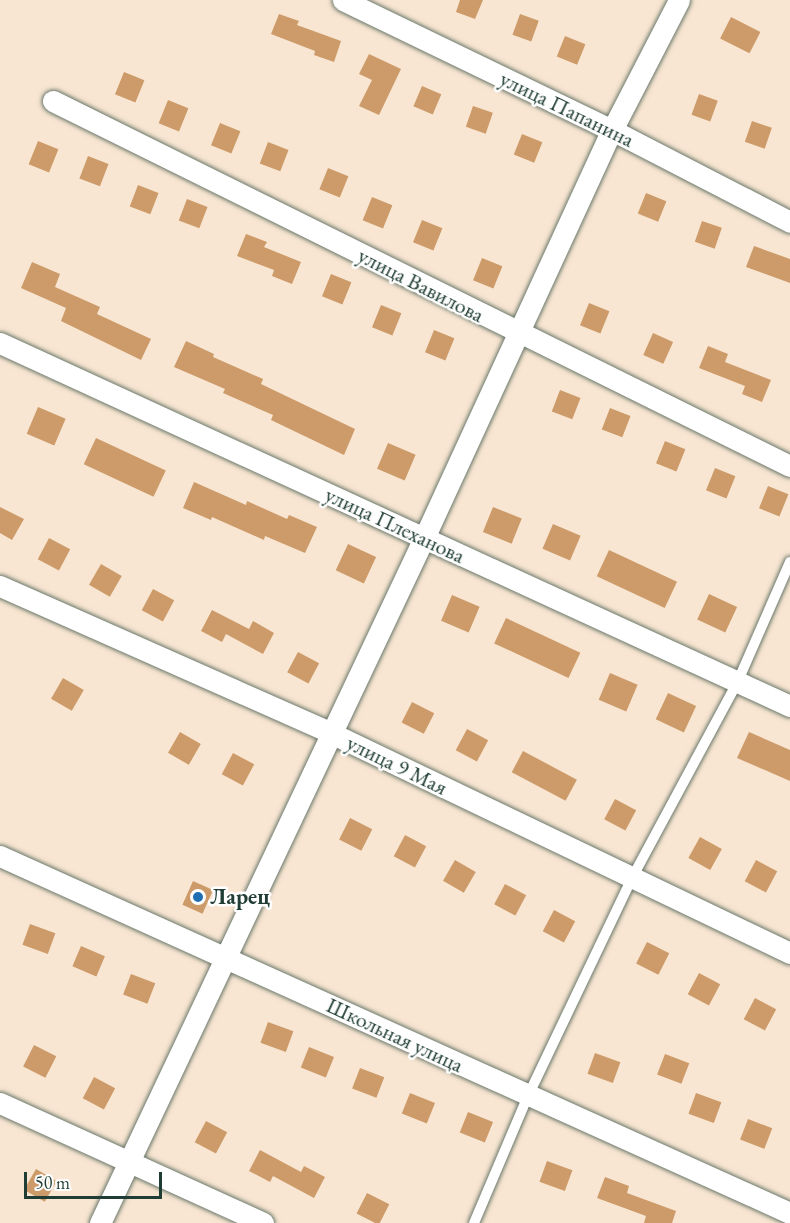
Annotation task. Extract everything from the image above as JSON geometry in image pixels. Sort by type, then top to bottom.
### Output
[{"type":"street","name":"улица Папанина","points":[[343,0],[612,130],[790,222]]},
{"type":"street","points":[[100,1223],[424,538],[612,130],[679,0]]},
{"type":"street","name":"улица Вавилова","points":[[53,101],[790,466]]},
{"type":"street","name":"улица Плеханова","points":[[0,343],[790,705]]},
{"type":"street","name":"улица 9 Мая","points":[[0,586],[331,733],[790,953]]},
{"type":"street","name":"Школьная улица","points":[[0,856],[790,1213]]},
{"type":"street","points":[[0,1103],[263,1223]]},
{"type":"lane","points":[[474,1223],[528,1096],[632,878],[738,681],[790,562]]},
{"type":"building","points":[[460,0],[483,0],[475,19],[456,12]]},
{"type":"building","points":[[279,14],[299,21],[297,25],[341,41],[334,62],[314,55],[315,51],[271,34]]},
{"type":"building","points":[[520,14],[539,21],[531,42],[512,35]]},
{"type":"building","points":[[731,17],[760,32],[750,53],[720,38]]},
{"type":"building","points":[[565,36],[585,44],[577,65],[557,56]]},
{"type":"building","points":[[369,54],[401,69],[379,115],[359,106],[372,80],[359,74]]},
{"type":"building","points":[[124,72],[144,80],[135,102],[115,94]]},
{"type":"building","points":[[422,86],[441,94],[433,114],[413,106]]},
{"type":"building","points":[[699,94],[718,101],[710,122],[691,115]]},
{"type":"building","points":[[168,100],[188,108],[179,131],[159,123]]},
{"type":"building","points":[[473,106],[493,113],[486,134],[466,127]]},
{"type":"building","points":[[752,121],[772,128],[765,149],[745,142]]},
{"type":"building","points":[[220,123],[240,131],[231,153],[211,145]]},
{"type":"building","points":[[522,134],[542,142],[534,163],[514,154]]},
{"type":"building","points":[[38,141],[58,149],[49,172],[29,164]]},
{"type":"building","points":[[268,142],[289,150],[280,171],[260,163]]},
{"type":"building","points":[[88,156],[109,164],[100,186],[79,178]]},
{"type":"building","points":[[328,168],[348,176],[340,198],[319,189]]},
{"type":"building","points":[[138,185],[159,193],[150,214],[130,206]]},
{"type":"building","points":[[646,193],[666,201],[658,222],[638,213]]},
{"type":"building","points":[[372,197],[392,205],[383,228],[363,220]]},
{"type":"building","points":[[187,199],[208,207],[199,228],[179,220]]},
{"type":"building","points":[[422,220],[442,228],[433,250],[413,242]]},
{"type":"building","points":[[702,221],[722,228],[715,249],[695,242]]},
{"type":"building","points":[[246,234],[267,242],[264,247],[301,262],[292,284],[272,276],[274,270],[237,256]]},
{"type":"building","points":[[754,246],[790,259],[790,283],[746,267]]},
{"type":"building","points":[[482,258],[502,266],[493,288],[473,280]]},
{"type":"building","points":[[32,262],[60,274],[55,287],[100,307],[97,314],[151,339],[141,360],[61,321],[66,308],[21,288]]},
{"type":"building","points":[[331,274],[351,282],[342,304],[322,296]]},
{"type":"building","points":[[589,303],[609,311],[600,333],[580,325]]},
{"type":"building","points":[[381,305],[401,313],[392,335],[372,327]]},
{"type":"building","points":[[434,330],[454,338],[445,360],[425,352]]},
{"type":"building","points":[[653,333],[673,342],[663,364],[643,355]]},
{"type":"building","points":[[186,341],[214,354],[213,357],[263,379],[261,384],[355,429],[344,455],[271,420],[273,415],[223,393],[225,389],[174,367]]},
{"type":"building","points":[[708,346],[728,354],[725,362],[771,380],[762,402],[742,394],[745,386],[699,368]]},
{"type":"building","points":[[560,390],[581,398],[572,419],[552,411]]},
{"type":"building","points":[[38,407],[66,419],[54,445],[27,434]]},
{"type":"building","points":[[610,408],[631,416],[622,437],[602,429]]},
{"type":"building","points":[[96,438],[166,471],[154,497],[84,464]]},
{"type":"building","points":[[665,441],[685,449],[676,471],[656,463]]},
{"type":"building","points":[[388,443],[416,455],[405,480],[377,469]]},
{"type":"building","points":[[715,468],[735,476],[726,498],[706,490]]},
{"type":"building","points":[[194,482],[246,505],[247,501],[287,519],[289,515],[317,527],[305,553],[265,536],[264,540],[212,517],[211,520],[183,508]]},
{"type":"building","points":[[768,486],[788,494],[779,516],[759,508]]},
{"type":"building","points":[[0,507],[24,519],[12,540],[0,533]]},
{"type":"building","points":[[493,507],[522,519],[512,544],[483,532]]},
{"type":"building","points":[[553,524],[581,536],[570,561],[542,549]]},
{"type":"building","points":[[49,538],[70,549],[59,570],[38,559]]},
{"type":"building","points":[[348,544],[376,557],[364,583],[336,570]]},
{"type":"building","points":[[609,550],[677,582],[665,608],[597,576]]},
{"type":"building","points":[[101,564],[122,576],[110,597],[89,585]]},
{"type":"building","points":[[153,589],[174,600],[163,621],[142,610]]},
{"type":"building","points":[[709,594],[737,607],[725,632],[697,619]]},
{"type":"building","points":[[452,595],[480,607],[469,632],[441,621]]},
{"type":"building","points":[[212,610],[249,629],[253,621],[274,633],[263,654],[226,634],[222,642],[201,631]]},
{"type":"building","points":[[506,618],[580,653],[568,678],[494,643]]},
{"type":"building","points":[[298,652],[319,663],[308,684],[287,672]]},
{"type":"building","points":[[610,673],[638,685],[626,711],[599,700]]},
{"type":"building","points":[[63,678],[84,690],[72,711],[51,699]]},
{"type":"building","points":[[668,693],[696,706],[684,732],[656,719]]},
{"type":"building","points":[[412,702],[434,713],[424,734],[402,722]]},
{"type":"building","points":[[467,729],[488,740],[477,761],[456,750]]},
{"type":"building","points":[[180,732],[201,744],[189,765],[168,753]]},
{"type":"building","points":[[749,732],[790,750],[790,781],[737,758]]},
{"type":"building","points":[[523,751],[577,780],[566,801],[512,772]]},
{"type":"building","points":[[233,753],[254,764],[243,785],[222,774]]},
{"type":"building","points":[[615,799],[636,810],[625,831],[604,819]]},
{"type":"building","points":[[350,818],[372,829],[361,851],[339,839]]},
{"type":"building","points":[[405,835],[426,846],[415,867],[394,856]]},
{"type":"building","points":[[700,837],[722,849],[710,870],[688,858]]},
{"type":"building","points":[[455,860],[476,872],[464,893],[443,881]]},
{"type":"building","points":[[756,860],[777,871],[766,892],[745,881]]},
{"type":"building","name":"Ларец","points":[[193,881],[213,890],[203,914],[182,905]]},
{"type":"building","points":[[505,884],[526,895],[515,916],[494,904]]},
{"type":"building","points":[[554,910],[575,921],[564,942],[543,931]]},
{"type":"building","points":[[30,924],[55,933],[48,954],[22,945]]},
{"type":"building","points":[[647,942],[669,953],[658,975],[636,963]]},
{"type":"building","points":[[81,946],[105,956],[96,976],[72,966]]},
{"type":"building","points":[[699,973],[720,984],[709,1005],[688,994]]},
{"type":"building","points":[[131,974],[155,983],[147,1004],[123,995]]},
{"type":"building","points":[[755,998],[776,1009],[765,1030],[744,1019]]},
{"type":"building","points":[[268,1022],[293,1031],[286,1052],[260,1043]]},
{"type":"building","points":[[34,1045],[56,1056],[45,1078],[23,1066]]},
{"type":"building","points":[[309,1047],[334,1057],[326,1078],[301,1067]]},
{"type":"building","points":[[595,1053],[620,1062],[613,1083],[587,1074]]},
{"type":"building","points":[[665,1054],[689,1063],[681,1084],[657,1075]]},
{"type":"building","points":[[360,1068],[384,1077],[376,1098],[352,1089]]},
{"type":"building","points":[[94,1077],[115,1088],[104,1109],[83,1098]]},
{"type":"building","points":[[410,1093],[435,1103],[427,1124],[402,1113]]},
{"type":"building","points":[[696,1093],[721,1102],[714,1123],[688,1114]]},
{"type":"building","points":[[468,1112],[493,1122],[485,1143],[460,1132]]},
{"type":"building","points":[[748,1119],[772,1128],[764,1149],[740,1140]]},
{"type":"building","points":[[206,1121],[227,1132],[216,1153],[195,1142]]},
{"type":"building","points":[[260,1150],[301,1172],[304,1166],[325,1177],[314,1198],[273,1176],[270,1182],[249,1171]]},
{"type":"building","points":[[547,1161],[572,1170],[565,1191],[539,1182]]},
{"type":"building","points":[[36,1169],[57,1181],[45,1202],[24,1190]]},
{"type":"building","points":[[605,1177],[629,1186],[627,1193],[676,1211],[672,1223],[644,1223],[646,1216],[597,1198]]},
{"type":"building","points":[[367,1193],[389,1204],[380,1223],[357,1213]]},
{"type":"place","name":"Ларец","points":[[198,897]]}]
